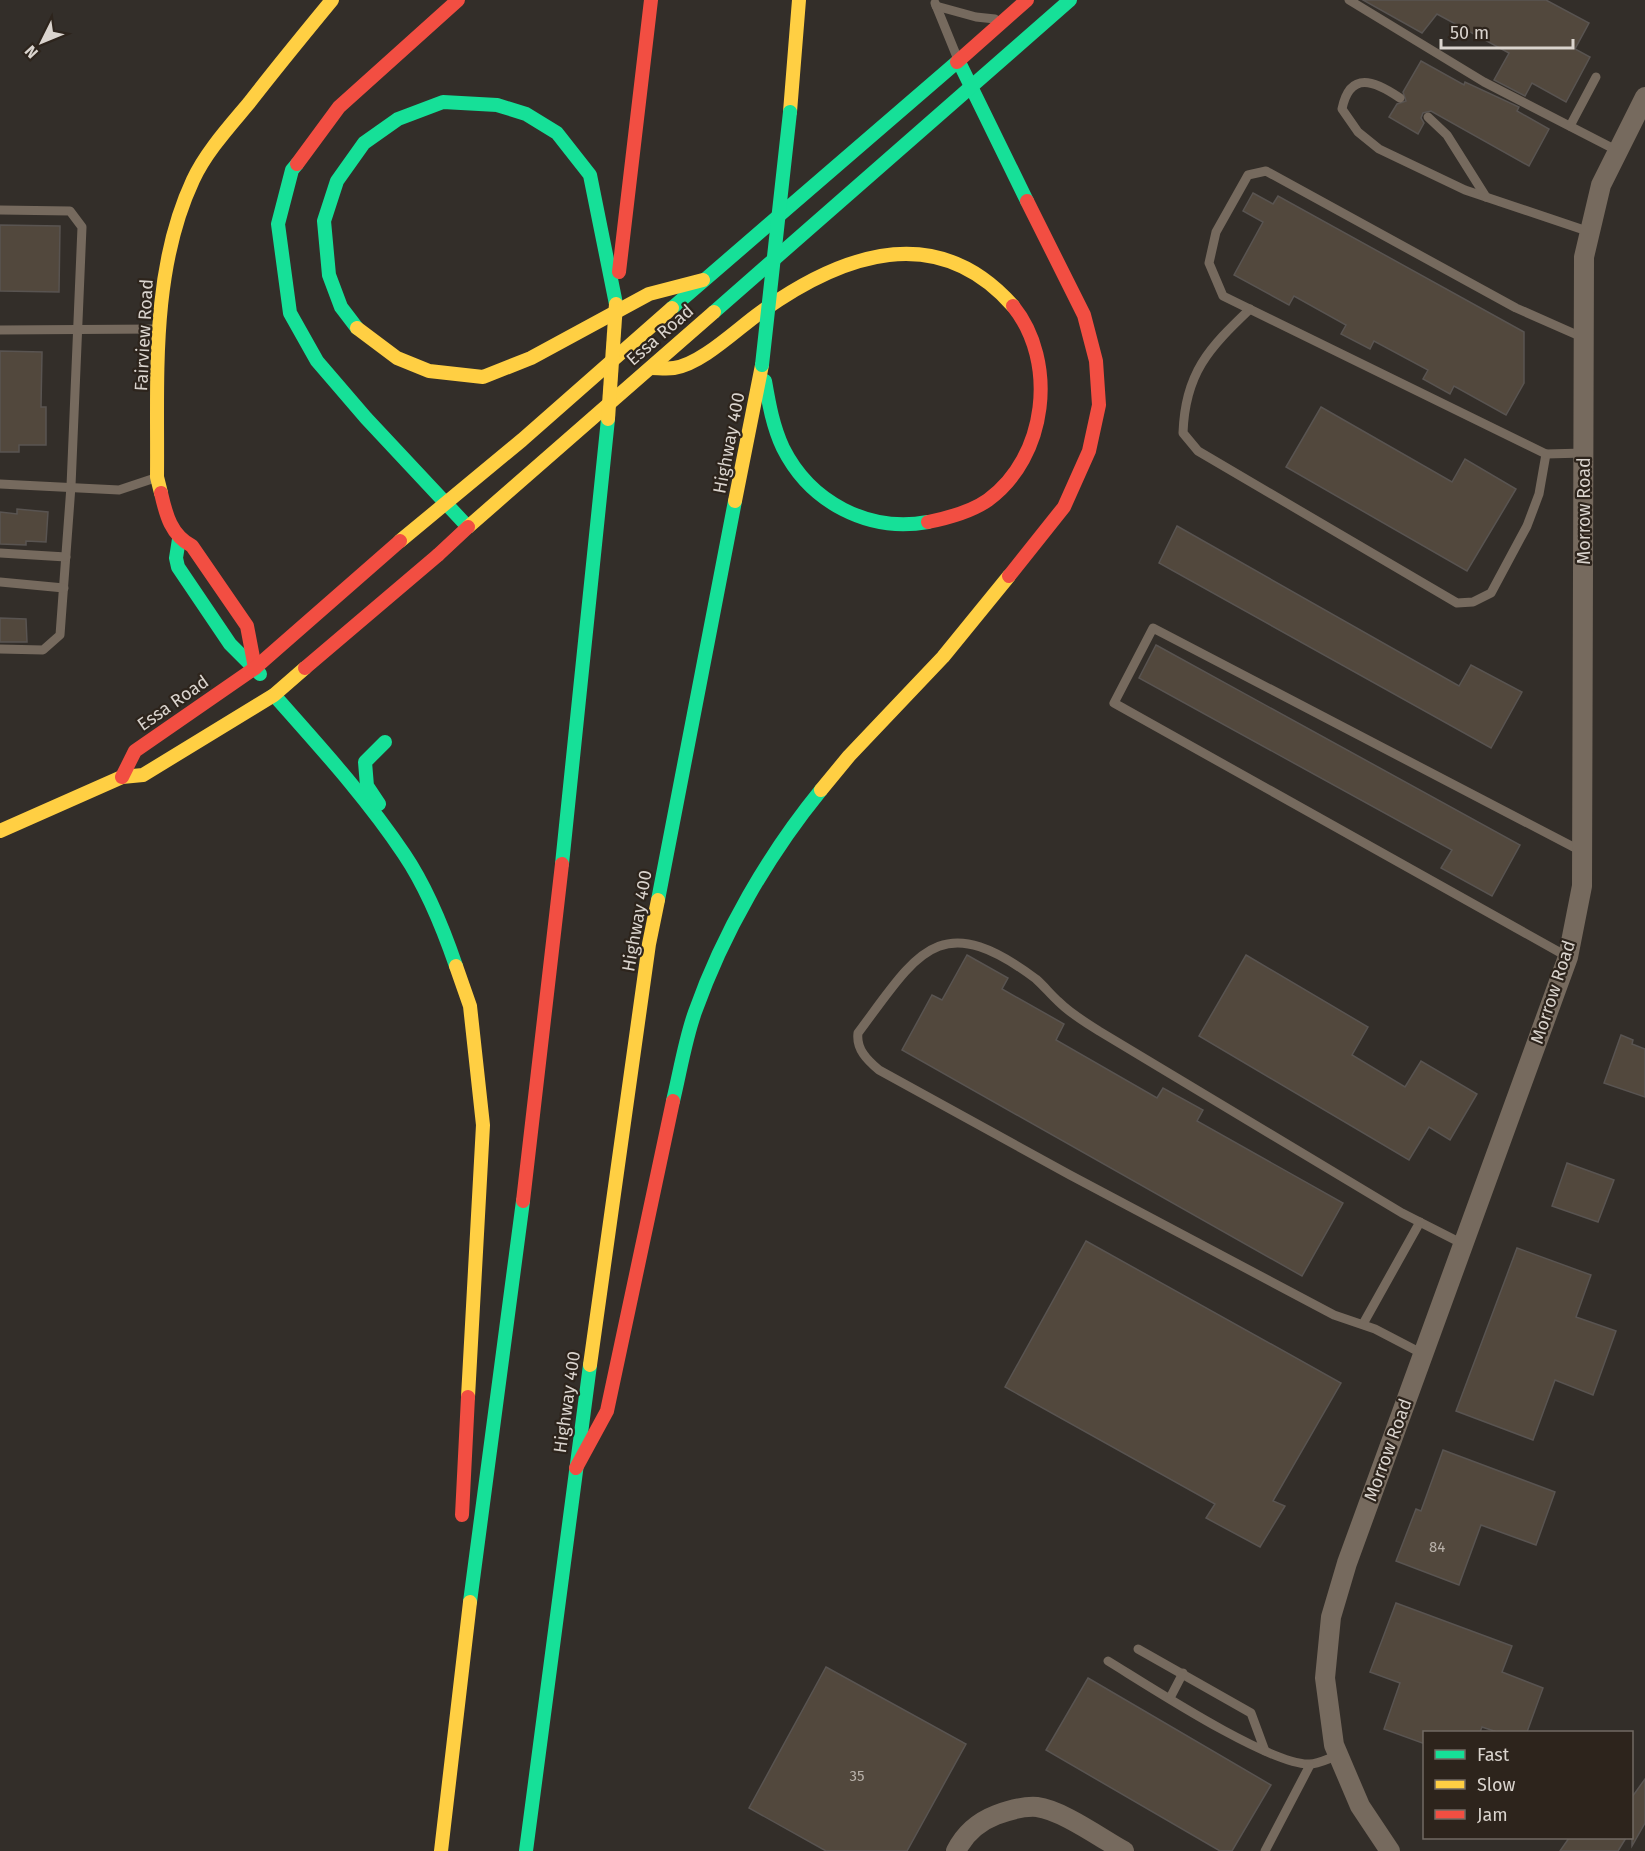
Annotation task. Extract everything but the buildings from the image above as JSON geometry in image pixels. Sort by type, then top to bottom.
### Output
[{"type":"main road","name":"Fairview Road","points":[[255,668],[252,644],[246,626],[192,546],[179,539],[166,514],[157,477],[159,329],[163,283],[176,226],[193,180],[215,144],[332,0]]},
{"type":"main road","points":[[458,0],[339,107],[292,170],[278,224],[290,313],[317,361],[468,527]]},
{"type":"main road","points":[[441,1851],[456,1708],[537,1099],[608,419],[616,304],[651,0]]},
{"type":"main road","name":"Highway 400","points":[[526,1851],[576,1468],[649,944],[762,365],[790,112],[799,0]]},
{"type":"main road","name":"Essa Road","points":[[122,777],[135,751],[255,668],[445,502],[522,440],[703,279],[959,62],[1027,0]]},
{"type":"main road","name":"Essa Road","points":[[0,831],[122,777],[143,775],[274,695],[438,555],[1070,0]]},
{"type":"main road","points":[[576,1468],[607,1411],[665,1132],[695,1013],[725,942],[788,830],[849,756],[944,657],[1029,552],[1064,507],[1089,451],[1099,405],[1096,361],[1084,315],[959,62]]},
{"type":"main road","points":[[616,304],[590,175],[557,133],[526,114],[497,105],[443,102],[398,119],[364,143],[337,181],[324,221],[328,275],[341,307],[361,333],[397,358],[429,371],[483,377],[531,358],[649,294],[703,279]]},
{"type":"main road","points":[[651,368],[675,368],[698,358],[826,272],[882,255],[937,256],[978,275],[1006,298],[1028,327],[1040,368],[1040,416],[1026,454],[1010,478],[989,498],[966,511],[925,524],[891,525],[863,519],[828,502],[800,477],[782,450],[770,413],[762,365]]},
{"type":"main road","name":"Fairview Road","points":[[179,539],[176,558],[178,567],[230,644],[255,668]]},
{"type":"main road","points":[[255,668],[274,695],[346,777],[405,855],[429,899],[448,943],[470,1006],[483,1125],[462,1524]]},
{"type":"main road","points":[[385,742],[365,762],[364,776],[373,795],[398,829],[405,855]]},
{"type":"main road","points":[[456,1708],[459,1570]]},
{"type":"street","name":"Morrow Road","points":[[1390,1851],[1360,1806],[1334,1745],[1325,1678],[1331,1617],[1347,1563],[1568,957],[1582,886],[1584,257],[1601,185],[1645,97]]},
{"type":"street","points":[[956,1851],[963,1838],[983,1820],[1008,1811],[1039,1807],[1057,1814],[1124,1851]]},
{"type":"lane","points":[[1349,0],[1484,82],[1618,151]]},
{"type":"lane","points":[[935,3],[976,17],[1006,20]]},
{"type":"lane","points":[[935,3],[959,62]]},
{"type":"lane","points":[[1570,126],[1596,77]]},
{"type":"lane","points":[[1400,98],[1366,81],[1354,84],[1345,95],[1342,109],[1358,132],[1379,149],[1465,190],[1590,232]]},
{"type":"lane","points":[[1428,117],[1447,135],[1486,197]]},
{"type":"lane","points":[[1584,338],[1516,308],[1266,171],[1248,175],[1216,232],[1209,263],[1223,296],[1546,454],[1584,453]]},
{"type":"lane","points":[[0,210],[69,211],[82,227],[71,486],[60,635],[43,650],[0,649]]},
{"type":"lane","points":[[1250,309],[1216,341],[1200,363],[1184,414],[1183,433],[1198,451],[1457,603],[1473,602],[1491,593],[1527,526],[1539,494],[1546,454]]},
{"type":"lane","points":[[0,330],[159,329]]},
{"type":"lane","points":[[0,484],[119,490],[157,477]]},
{"type":"lane","points":[[0,553],[66,557]]},
{"type":"lane","points":[[0,582],[64,588]]},
{"type":"lane","points":[[1568,957],[1114,703],[1153,628],[1582,852]]},
{"type":"lane","points":[[1423,1354],[1364,1324],[1334,1314],[1312,1303],[1070,1175],[879,1070],[861,1051],[857,1041],[858,1033],[907,968],[915,961],[932,948],[954,941],[971,943],[998,955],[1037,980],[1075,1016],[1099,1031],[1420,1222],[1463,1244]]},
{"type":"lane","points":[[1364,1324],[1420,1222]]},
{"type":"lane","points":[[1138,1648],[1251,1713],[1265,1751]]},
{"type":"lane","points":[[1108,1661],[1265,1751],[1291,1762],[1310,1765],[1339,1755]]},
{"type":"lane","points":[[1170,1698],[1183,1674]]},
{"type":"lane","points":[[1265,1851],[1310,1765]]},
{"type":"traffic: fast","points":[[714,312],[1070,0]]},
{"type":"traffic: fast","points":[[672,308],[957,62]]},
{"type":"traffic: fast","points":[[959,62],[1027,201]]},
{"type":"traffic: fast","points":[[357,328],[341,307],[329,275],[324,221],[337,181],[364,143],[398,119],[443,102],[497,105],[526,114],[557,133],[590,175],[616,304]]},
{"type":"traffic: fast","points":[[762,365],[790,112]]},
{"type":"traffic: fast","points":[[297,164],[292,170],[278,224],[290,313],[317,361],[366,418],[468,527]]},
{"type":"traffic: fast","points":[[765,381],[774,424],[783,448],[809,484],[825,498],[863,518],[884,523],[928,522]]},
{"type":"traffic: fast","points":[[562,864],[608,419]]},
{"type":"traffic: fast","points":[[658,900],[735,501]]},
{"type":"traffic: fast","points":[[179,539],[176,558],[178,567],[230,644],[260,674]]},
{"type":"traffic: fast","points":[[274,695],[358,792],[404,854],[434,909],[456,966]]},
{"type":"traffic: fast","points":[[379,804],[367,786],[365,762],[385,742]]},
{"type":"traffic: fast","points":[[673,1101],[691,1023],[719,953],[765,868],[821,790]]},
{"type":"traffic: fast","points":[[470,1602],[523,1201]]},
{"type":"traffic: fast","points":[[526,1851],[590,1365]]},
{"type":"traffic: slow","points":[[161,493],[157,477],[159,326],[169,251],[179,215],[193,180],[211,150],[332,0]]},
{"type":"traffic: slow","points":[[790,112],[799,0]]},
{"type":"traffic: slow","points":[[651,368],[674,368],[696,360],[761,312],[824,274],[856,262],[889,255],[921,255],[953,262],[984,279],[1013,306]]},
{"type":"traffic: slow","points":[[357,328],[397,358],[429,371],[483,377],[531,358],[649,294],[703,280]]},
{"type":"traffic: slow","points":[[608,419],[616,304]]},
{"type":"traffic: slow","points":[[400,541],[522,440],[672,308]]},
{"type":"traffic: slow","points":[[468,527],[714,312]]},
{"type":"traffic: slow","points":[[735,501],[762,365]]},
{"type":"traffic: slow","points":[[821,790],[849,756],[943,657],[1009,576]]},
{"type":"traffic: slow","points":[[0,831],[122,777],[143,775],[274,695],[305,668]]},
{"type":"traffic: slow","points":[[590,1365],[649,944],[658,900]]},
{"type":"traffic: slow","points":[[456,966],[470,1006],[483,1125],[468,1397]]},
{"type":"traffic: slow","points":[[441,1851],[470,1602]]},
{"type":"traffic: jam","points":[[297,164],[339,107],[458,0]]},
{"type":"traffic: jam","points":[[619,272],[651,0]]},
{"type":"traffic: jam","points":[[957,62],[1027,0]]},
{"type":"traffic: jam","points":[[1009,576],[1064,507],[1089,451],[1099,405],[1096,361],[1084,315],[1027,201]]},
{"type":"traffic: jam","points":[[928,522],[967,511],[988,500],[1008,482],[1023,459],[1034,434],[1039,408],[1040,381],[1036,354],[1027,329],[1013,306]]},
{"type":"traffic: jam","points":[[161,493],[170,524],[179,536],[192,546],[247,626],[255,668]]},
{"type":"traffic: jam","points":[[438,555],[468,527]]},
{"type":"traffic: jam","points":[[122,777],[135,751],[255,668],[400,541]]},
{"type":"traffic: jam","points":[[305,668],[438,555]]},
{"type":"traffic: jam","points":[[523,1201],[562,864]]},
{"type":"traffic: jam","points":[[576,1468],[607,1411],[673,1101]]},
{"type":"traffic: jam","points":[[462,1515],[468,1397]]}]
